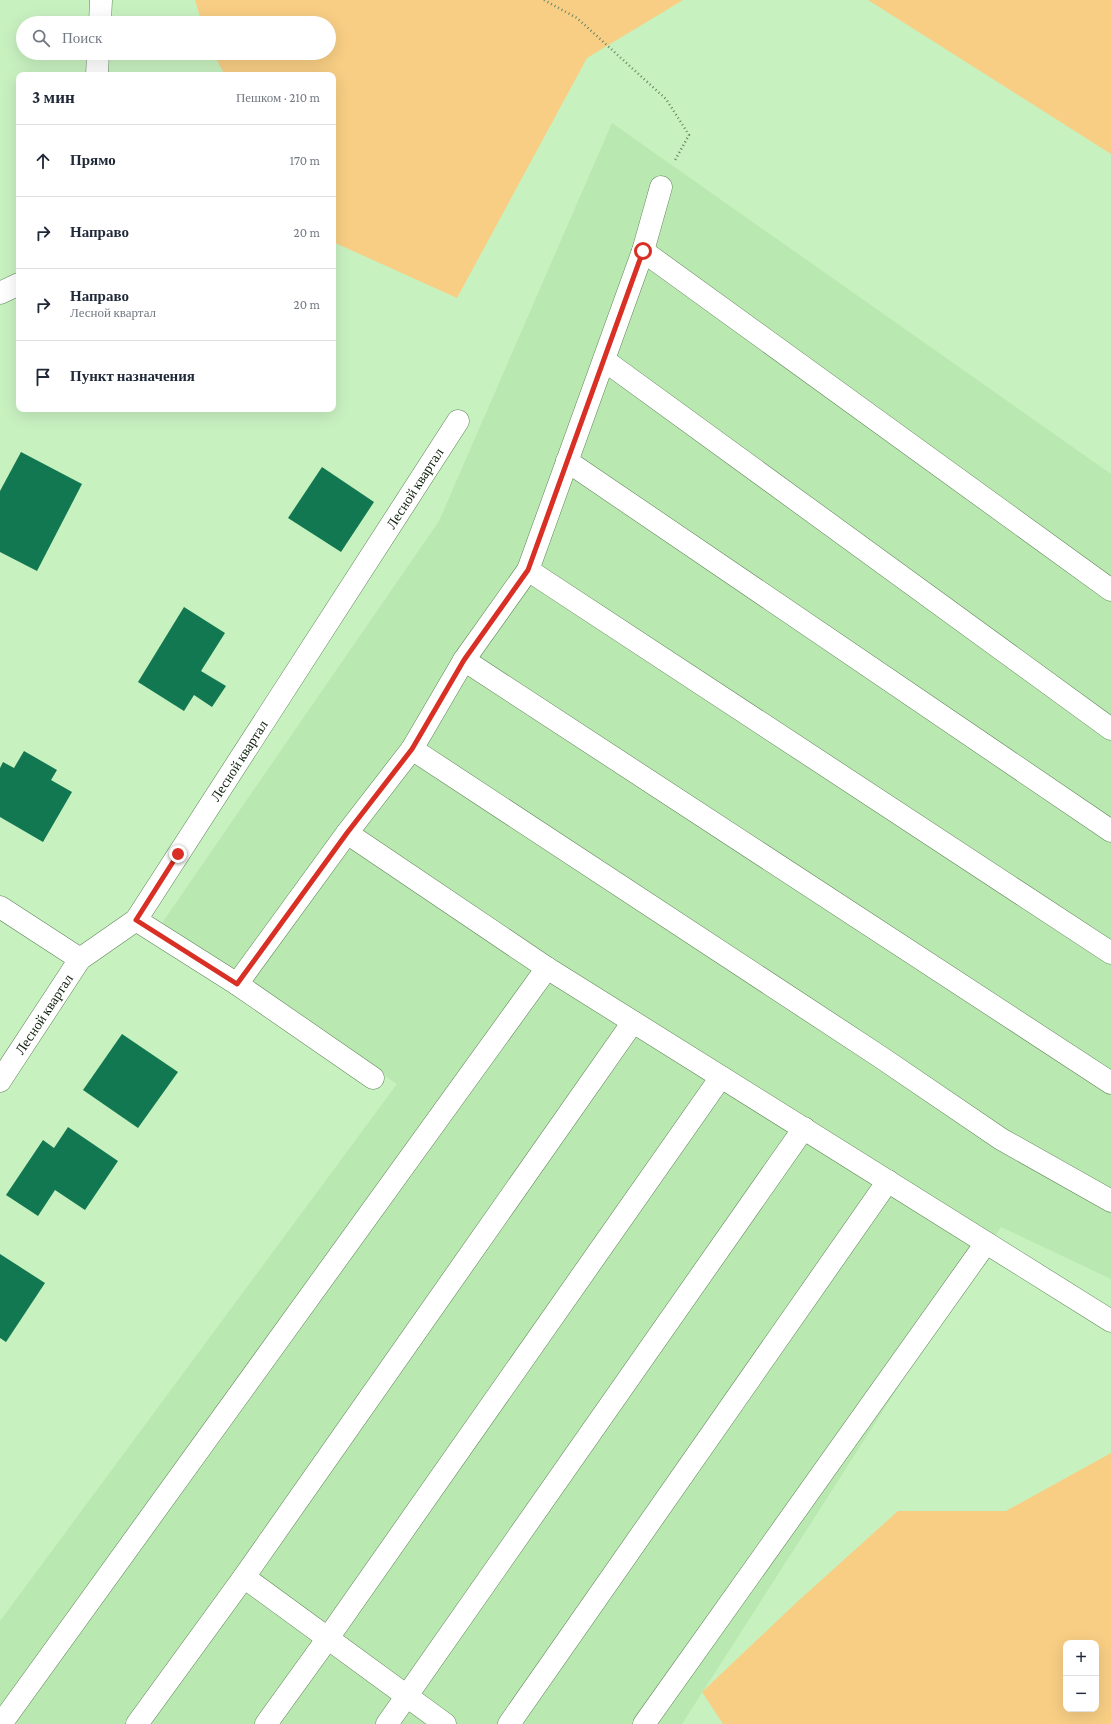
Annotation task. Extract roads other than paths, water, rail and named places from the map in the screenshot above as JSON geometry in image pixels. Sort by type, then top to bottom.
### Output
[{"type":"street","points":[[100,16],[101,0]]},
{"type":"street","points":[[97,72],[98,60]]},
{"type":"street","points":[[237,984],[347,833],[412,749],[464,660],[528,570],[643,251],[662,187]]},
{"type":"street","points":[[643,251],[1111,590]]},
{"type":"street","points":[[0,292],[16,285]]},
{"type":"street","points":[[604,360],[1111,729]]},
{"type":"street","name":"Лесной квартал","points":[[0,1081],[80,959],[136,920],[458,421]]},
{"type":"street","points":[[567,461],[1111,831]]},
{"type":"street","points":[[528,570],[1111,953]]},
{"type":"street","points":[[464,660],[1111,1083]]},
{"type":"street","points":[[412,749],[879,1056],[1001,1139],[1111,1201]]},
{"type":"street","points":[[347,833],[547,968],[1111,1321]]},
{"type":"street","points":[[0,907],[80,959]]},
{"type":"street","points":[[136,920],[237,984],[373,1078]]},
{"type":"street","points":[[0,1724],[547,968]]},
{"type":"street","points":[[137,1724],[244,1577],[633,1022]]},
{"type":"street","points":[[266,1724],[328,1638],[721,1077]]},
{"type":"street","points":[[387,1724],[804,1128]]},
{"type":"street","points":[[509,1724],[888,1181]]},
{"type":"street","points":[[644,1724],[986,1243]]},
{"type":"street","points":[[244,1577],[445,1724]]}]
